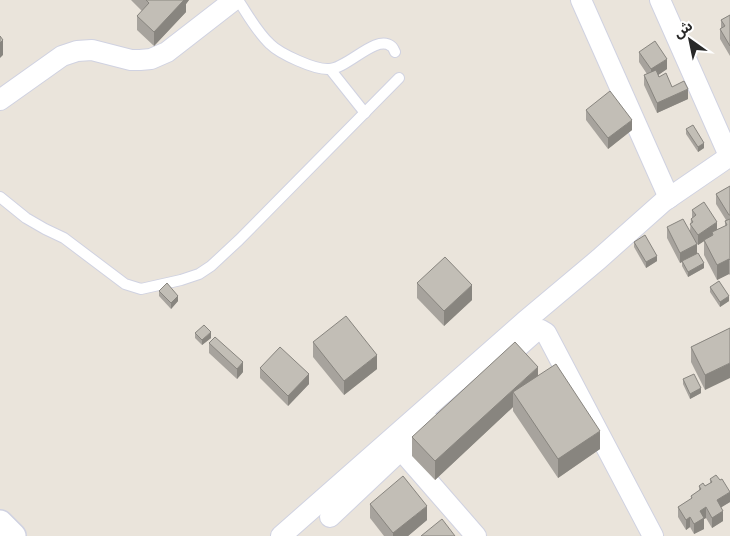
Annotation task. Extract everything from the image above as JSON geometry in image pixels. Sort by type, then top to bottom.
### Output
[{"type":"street","points":[[0,100],[62,56],[76,51],[92,50],[131,60],[151,59],[167,52],[234,0]]},
{"type":"street","points":[[582,0],[669,198]]},
{"type":"street","points":[[281,536],[524,322],[669,198],[730,157],[660,0]]},
{"type":"street","points":[[330,517],[401,450],[537,330],[541,330],[546,333],[652,536]]},
{"type":"street","points":[[401,450],[476,536]]},
{"type":"street","points":[[0,523],[13,536]]},
{"type":"lane","points":[[238,0],[271,45],[302,62],[320,68],[330,70],[337,68],[372,46],[383,42],[391,46],[395,52]]},
{"type":"lane","points":[[330,70],[365,113]]},
{"type":"lane","points":[[0,197],[26,218],[64,238],[125,284],[141,289],[199,274],[211,266],[240,240],[400,78]]},
{"type":"building","points":[[146,0],[184,0],[154,32],[137,16],[149,3]]},
{"type":"building","points":[[730,15],[730,46],[720,29],[725,26],[721,20]]},
{"type":"building","points":[[655,41],[667,59],[651,69],[639,52]]},
{"type":"building","points":[[656,70],[659,77],[666,73],[672,87],[684,81],[688,89],[657,103],[644,75]]},
{"type":"building","points":[[610,91],[632,120],[608,138],[586,110]]},
{"type":"building","points":[[693,125],[704,143],[698,147],[686,129]]},
{"type":"building","points":[[730,186],[730,215],[729,215],[716,194]]},
{"type":"building","points":[[704,202],[717,222],[698,235],[690,224],[693,222],[691,219],[696,215],[692,210]]},
{"type":"building","points":[[683,219],[697,244],[680,253],[667,227]]},
{"type":"building","points":[[730,219],[730,260],[717,265],[704,240],[713,235],[712,232],[727,225],[725,221]]},
{"type":"building","points":[[645,235],[657,256],[646,262],[634,242]]},
{"type":"building","points":[[698,253],[704,263],[688,272],[682,261]]},
{"type":"building","points":[[445,257],[472,285],[444,311],[417,283]]},
{"type":"building","points":[[719,281],[729,296],[720,302],[710,287]]},
{"type":"building","points":[[167,283],[178,296],[171,303],[159,291]]},
{"type":"building","points":[[346,316],[377,355],[344,381],[313,342]]},
{"type":"building","points":[[204,325],[211,332],[202,340],[195,333]]},
{"type":"building","points":[[730,328],[730,363],[705,375],[691,347]]},
{"type":"building","points":[[215,337],[243,362],[237,369],[209,343]]},
{"type":"building","points":[[515,342],[538,367],[435,461],[412,437]]},
{"type":"building","points":[[280,347],[309,374],[288,396],[260,368]]},
{"type":"building","points":[[556,364],[600,431],[558,459],[513,392]]},
{"type":"building","points":[[694,374],[701,388],[690,394],[683,379]]},
{"type":"building","points":[[716,475],[720,480],[722,479],[730,492],[717,500],[723,511],[712,518],[706,507],[700,511],[704,518],[694,524],[690,517],[686,520],[678,507],[692,498],[691,496],[701,489],[699,486],[703,483],[705,486],[712,482],[710,479]]},
{"type":"building","points":[[403,476],[427,506],[393,533],[370,504]]},
{"type":"building","points":[[442,519],[455,536],[421,536]]}]
